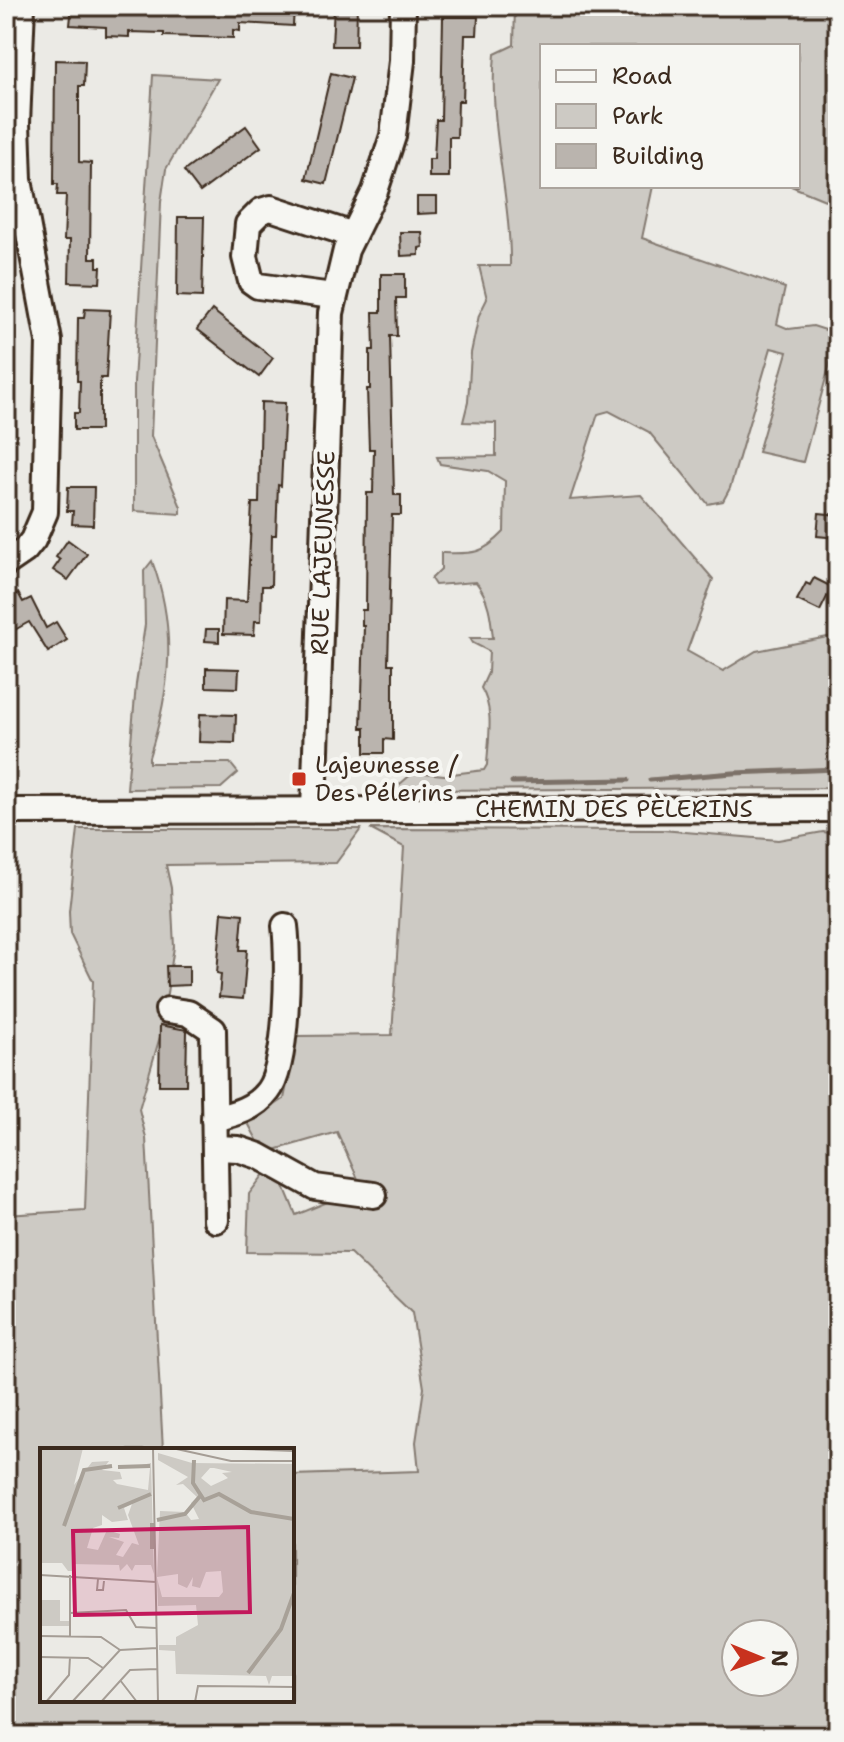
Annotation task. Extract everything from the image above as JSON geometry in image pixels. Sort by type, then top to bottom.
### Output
[{"type":"street","points":[[6,563],[25,550],[40,527],[45,512],[49,341],[19,180],[22,6]]},
{"type":"street","name":"RUE LAJEUNESSE","points":[[314,809],[333,296],[346,250],[375,191],[393,136],[402,61],[403,6]]},
{"type":"street","points":[[333,296],[258,286],[251,281],[245,257],[248,224],[261,211],[271,208],[353,235]]},
{"type":"street","name":"CHEMIN DES PÈLERINS","points":[[6,811],[838,809]]},
{"type":"street","points":[[214,1119],[254,1104],[266,1095],[277,1075],[281,1059],[286,981],[285,926]]},
{"type":"street","points":[[168,1010],[188,1013],[213,1030],[216,1220]]},
{"type":"street","points":[[217,1148],[238,1149],[259,1156],[315,1187],[374,1195]]},
{"type":"green space","points":[[515,6],[838,6],[838,202],[835,204],[796,188],[800,188],[800,44],[540,44],[540,188],[653,188],[642,238],[785,288],[777,324],[789,329],[813,326],[838,334],[803,462],[758,452],[787,352],[771,348],[730,488],[723,501],[708,504],[649,432],[609,411],[598,414],[570,500],[641,495],[713,579],[687,651],[723,671],[756,651],[838,635],[838,788],[393,790],[414,772],[444,775],[484,770],[487,765],[489,715],[481,688],[488,673],[489,651],[473,643],[470,638],[493,638],[487,601],[476,582],[435,585],[431,579],[441,569],[441,553],[476,552],[504,532],[505,481],[488,471],[440,464],[437,457],[496,456],[496,423],[463,422],[468,402],[471,353],[479,315],[487,299],[479,266],[510,266],[494,81],[495,54],[514,45]]},
{"type":"green space","points":[[153,75],[218,79],[166,169],[161,202],[151,436],[181,507],[181,514],[134,511],[134,382]]},
{"type":"green space","points":[[152,561],[165,610],[168,659],[162,708],[149,763],[230,763],[238,773],[221,788],[127,789],[136,684],[145,625],[144,571]]},
{"type":"green space","points":[[78,829],[361,829],[336,863],[166,865],[171,888],[174,947],[161,1033],[139,1109],[146,1138],[163,1448],[40,1448],[40,1702],[294,1702],[294,1475],[419,1471],[416,1442],[424,1388],[412,1313],[350,1253],[247,1252],[249,1194],[268,1169],[277,1169],[296,1215],[362,1188],[337,1132],[264,1153],[248,1123],[284,1099],[297,1036],[392,1035],[404,847],[370,829],[662,830],[778,840],[823,832],[838,834],[838,1736],[6,1736],[6,1215],[85,1210],[93,981],[70,934],[69,911]]},
{"type":"building","points":[[72,6],[233,6],[264,9],[264,6],[294,6],[293,26],[240,23],[240,31],[233,30],[233,38],[129,32],[129,37],[106,36],[106,27],[70,25]]},
{"type":"building","points":[[334,6],[357,6],[356,46],[332,46]]},
{"type":"building","points":[[443,17],[478,17],[477,35],[465,35],[463,101],[458,101],[457,137],[449,137],[449,177],[429,177],[429,159],[434,159],[436,120],[441,120]]},
{"type":"building","points":[[55,60],[85,61],[84,86],[79,86],[79,162],[91,163],[90,258],[97,258],[97,267],[101,267],[100,283],[69,282],[70,240],[64,240],[66,195],[57,195],[58,184],[54,184]]},
{"type":"building","points":[[331,73],[352,78],[326,184],[306,179]]},
{"type":"building","points":[[246,126],[261,147],[200,192],[184,171]]},
{"type":"building","points":[[417,197],[437,197],[437,213],[417,214]]},
{"type":"building","points":[[178,217],[204,217],[202,297],[177,296]]},
{"type":"building","points":[[400,232],[422,232],[423,247],[419,248],[419,255],[401,256]]},
{"type":"building","points":[[381,274],[405,274],[405,298],[396,298],[397,336],[390,336],[394,495],[401,495],[401,515],[392,515],[388,664],[393,664],[393,740],[384,739],[384,753],[365,753],[365,728],[361,728],[362,610],[366,610],[367,493],[373,493],[374,449],[369,449],[367,389],[370,389],[370,350],[374,350],[373,312],[381,312]]},
{"type":"building","points":[[85,309],[110,310],[106,378],[101,378],[100,382],[100,430],[74,430],[74,413],[79,413],[78,318],[84,318]]},
{"type":"building","points":[[212,310],[273,358],[259,377],[197,329]]},
{"type":"building","points":[[261,402],[285,403],[281,486],[278,485],[276,535],[272,535],[271,586],[262,586],[261,621],[255,621],[254,635],[223,634],[224,600],[247,601],[252,503],[259,503]]},
{"type":"building","points":[[68,487],[94,487],[93,525],[72,524],[73,511],[67,511]]},
{"type":"building","points":[[819,513],[838,515],[837,538],[817,536]]},
{"type":"building","points":[[68,540],[87,554],[68,580],[53,570],[60,560],[56,557]]},
{"type":"building","points":[[814,578],[832,587],[820,611],[797,600],[806,583],[810,585]]},
{"type":"building","points":[[18,593],[23,602],[31,598],[46,628],[56,622],[67,640],[48,652],[29,622],[11,632],[6,623],[6,599]]},
{"type":"building","points":[[206,629],[219,629],[219,642],[205,641]]},
{"type":"building","points":[[206,668],[239,669],[238,688],[206,687]]},
{"type":"building","points":[[200,714],[236,715],[235,743],[199,742]]},
{"type":"building","points":[[222,912],[243,914],[240,950],[247,950],[243,999],[219,997],[221,974],[217,973]]},
{"type":"building","points":[[166,966],[189,966],[189,985],[167,986]]},
{"type":"building","points":[[160,1025],[187,1030],[186,1085],[159,1085]]},
{"type":"waterway","points":[[650,780],[838,769]]},
{"type":"waterway","points":[[512,782],[628,780]]},
{"type":"place","name":"Lajeunesse / Des Pélerins","points":[[299,779]]}]
